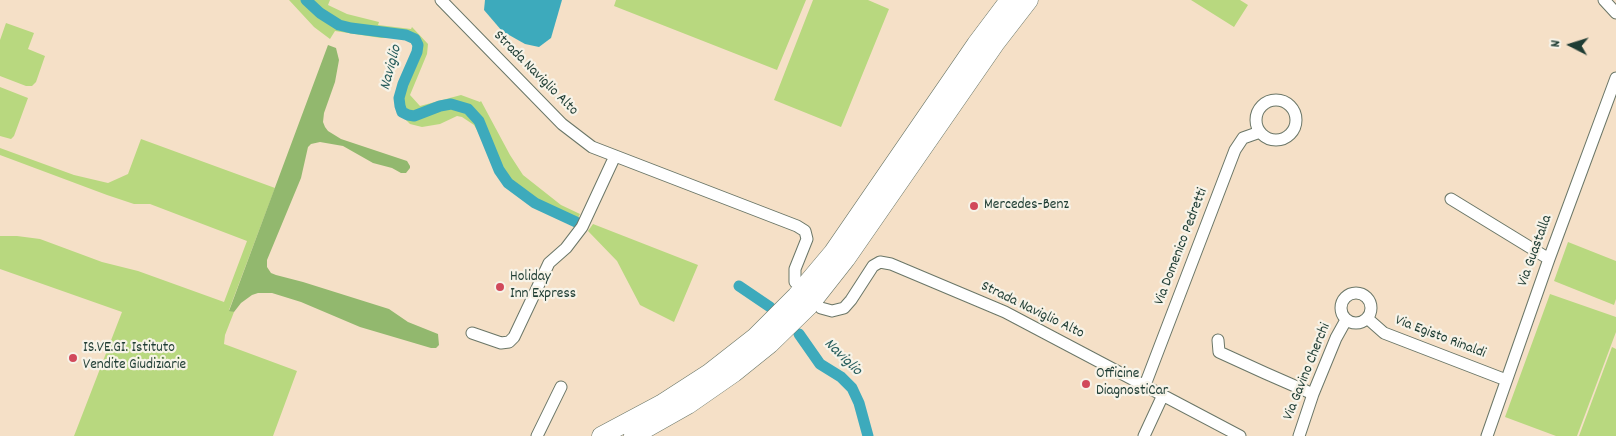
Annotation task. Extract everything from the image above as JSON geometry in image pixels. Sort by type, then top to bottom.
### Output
[{"type":"highway","points":[[601,436],[676,394],[719,366],[755,337],[796,296],[833,252],[980,39],[1010,0]]},
{"type":"highway","points":[[633,436],[678,411],[734,374],[766,348],[809,306],[850,255],[998,39],[1029,0]]},
{"type":"street","name":"Strada Naviglio Alto","points":[[441,0],[562,124],[592,147],[803,229],[807,234],[807,239],[795,269],[795,282]]},
{"type":"street","points":[[1604,0],[1616,14]]},
{"type":"street","name":"Via Guastalla","points":[[1487,436],[1549,259],[1616,78]]},
{"type":"street","name":"Via Domenico Pedretti","points":[[1145,385],[1235,150],[1243,138],[1260,132]]},
{"type":"street","points":[[472,333],[503,343],[509,342],[514,337],[549,263],[566,248],[582,227],[615,156]]},
{"type":"street","points":[[1451,199],[1549,259]]},
{"type":"street","name":"Strada Naviglio Alto","points":[[821,308],[832,312],[844,308],[854,297],[873,266],[880,262],[888,263],[1005,312],[1240,436]]},
{"type":"street","points":[[1355,293],[1368,299],[1370,312],[1367,318],[1356,323],[1346,320],[1342,314],[1342,303],[1346,296],[1355,293]]},
{"type":"street","name":"Via Egisto Rinaldi","points":[[1367,318],[1384,333],[1506,380]]},
{"type":"street","name":"Via Gavino Cherchi","points":[[1299,436],[1313,394],[1336,338],[1346,320]]},
{"type":"street","points":[[1218,340],[1219,352],[1313,394]]},
{"type":"street","points":[[537,436],[561,387]]},
{"type":"street","points":[[1144,436],[1163,395]]},
{"type":"green space","points":[[289,0],[301,0],[321,19],[340,29],[363,33],[389,34],[386,38],[381,38],[335,31],[330,39],[314,27]]},
{"type":"green space","points":[[311,0],[330,0],[328,5],[347,14],[379,22],[378,25],[411,29],[412,27],[428,44],[427,54],[410,95],[420,106],[461,95],[481,101],[523,175],[561,205],[580,214],[578,218],[536,200],[511,182],[498,161],[483,121],[479,114],[469,105],[451,101],[414,112],[408,111],[403,105],[403,95],[422,50],[420,41],[415,34],[407,31],[342,23],[332,18]]},
{"type":"green space","points":[[616,0],[806,0],[777,70],[614,6]]},
{"type":"green space","points":[[813,0],[868,0],[889,9],[841,127],[774,100]]},
{"type":"green space","points":[[1191,0],[1240,0],[1248,5],[1234,27]]},
{"type":"green space","points":[[6,23],[34,33],[28,49],[45,56],[36,82],[32,86],[26,86],[0,76],[0,40]]},
{"type":"green space","points":[[328,45],[336,48],[339,60],[335,82],[324,113],[323,122],[325,127],[341,139],[407,161],[410,168],[406,173],[401,173],[392,168],[373,163],[343,146],[320,142],[311,144],[308,147],[301,178],[267,260],[267,267],[271,273],[276,275],[389,309],[408,322],[438,334],[439,345],[436,348],[360,327],[301,302],[272,293],[252,295],[241,303],[234,312],[229,311]]},
{"type":"green space","points":[[0,87],[28,98],[14,136],[11,139],[0,136]]},
{"type":"green space","points":[[445,107],[461,109],[471,115],[477,123],[487,147],[474,125],[462,117],[457,116],[440,124],[422,127],[410,124],[406,120],[418,120],[431,112]]},
{"type":"green space","points":[[141,139],[275,188],[229,310],[234,312],[225,335],[224,344],[297,371],[273,436],[74,436],[122,312],[0,269],[0,236],[40,239],[102,262],[138,271],[224,302],[247,241],[150,204],[134,204],[0,155],[0,148],[74,175],[108,183],[128,174]]},
{"type":"green space","points":[[593,224],[698,265],[674,322],[640,305],[617,261],[588,231]]},
{"type":"green space","points":[[1568,242],[1616,261],[1616,299],[1614,305],[1554,281]]},
{"type":"green space","points":[[1550,294],[1616,317],[1616,332],[1577,436],[1556,436],[1505,417]]},
{"type":"green space","points":[[1612,347],[1616,349],[1616,436],[1579,436]]},
{"type":"water","points":[[485,0],[562,0],[551,38],[539,47],[525,44],[502,31],[484,10]]},
{"type":"waterway","name":"Naviglio","points":[[306,0],[320,13],[339,25],[406,35],[415,39],[418,45],[417,52],[399,98],[402,112],[414,116],[451,104],[468,109],[479,121],[499,170],[508,183],[535,203],[576,222]]},
{"type":"waterway","name":"Naviglio","points":[[739,286],[770,307]]},
{"type":"waterway","name":"Naviglio","points":[[799,334],[820,364],[841,377],[852,388],[859,403],[868,436]]},
{"type":"place","name":"Mercedes-Benz","points":[[974,206]]},
{"type":"place","name":"Holiday Inn Express","points":[[500,287]]},
{"type":"place","name":"IS.VE.GI. Istituto Vendite Giudiziarie","points":[[73,358]]},
{"type":"place","name":"Officine DiagnostiCar","points":[[1086,384]]}]
